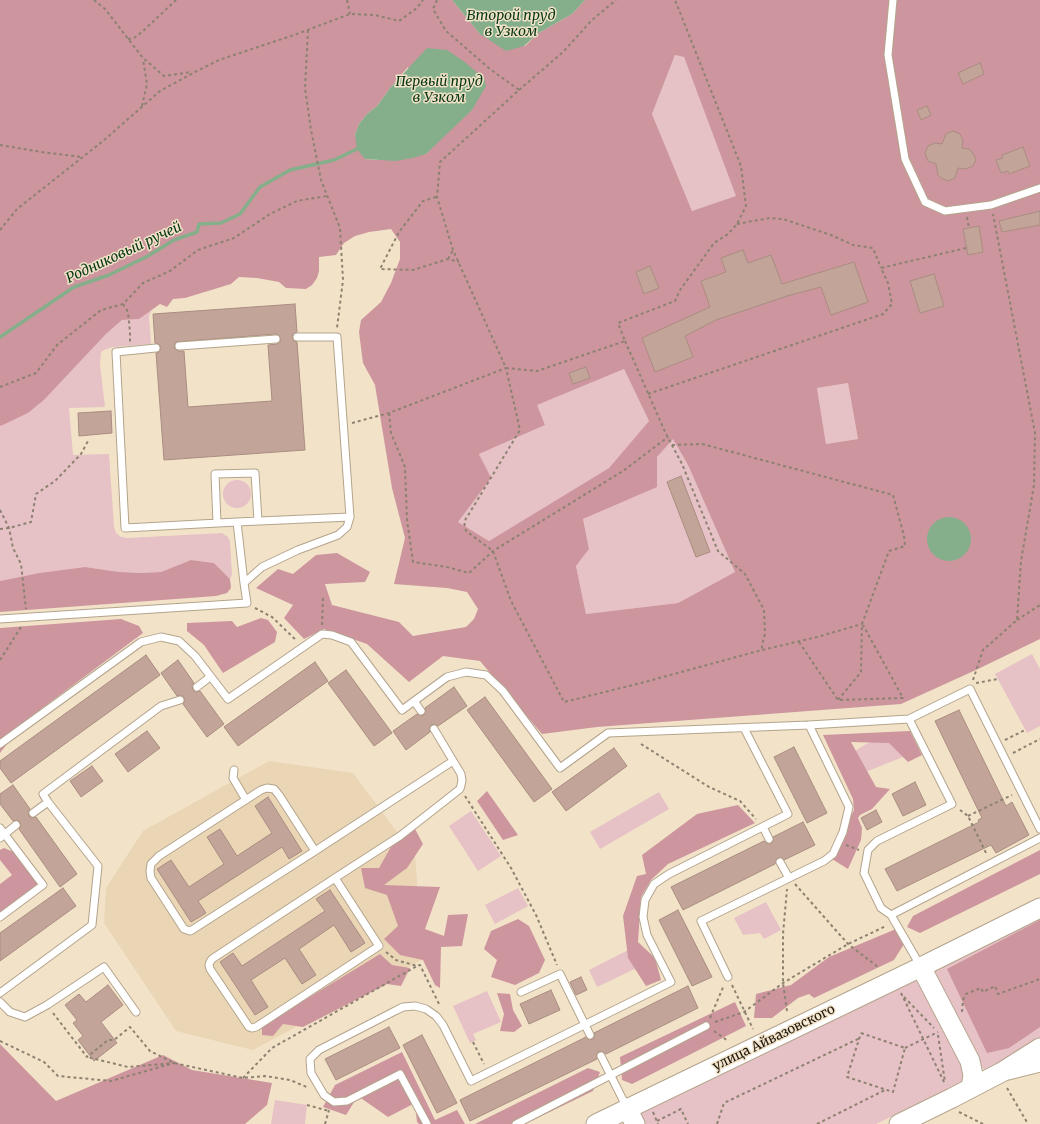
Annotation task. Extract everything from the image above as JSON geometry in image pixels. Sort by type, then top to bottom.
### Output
[{"type":"main road","name":"улица Айвазовского","points":[[596,1124],[631,1116],[1040,908]]},
{"type":"main road","points":[[922,967],[945,1028],[970,1061],[973,1074],[971,1088]]},
{"type":"main road","points":[[898,1124],[918,1120],[971,1088],[1004,1080],[1040,1048]]},
{"type":"street","points":[[1004,1080],[1040,1063]]},
{"type":"lane","points":[[893,0],[888,55],[905,159],[925,202],[945,211],[991,205],[1040,188]]},
{"type":"lane","points":[[244,583],[262,567],[298,550],[338,535],[347,527],[350,517],[337,338],[297,337]]},
{"type":"lane","points":[[178,346],[276,338]]},
{"type":"lane","points":[[156,348],[116,352],[125,528],[350,517]]},
{"type":"lane","points":[[217,523],[215,474],[255,473],[258,521]]},
{"type":"lane","points":[[0,619],[247,603],[237,522]]},
{"type":"lane","points":[[0,744],[141,642],[161,637],[179,641],[195,656],[228,699],[322,634],[332,635],[351,642],[402,710],[447,677],[466,672],[486,675],[503,691],[560,768],[608,734],[909,719],[970,689],[1040,829]]},
{"type":"lane","points":[[197,687],[210,677]]},
{"type":"lane","points":[[0,993],[92,925],[98,866],[48,802],[44,794],[162,706],[180,700]]},
{"type":"lane","points":[[414,701],[421,711]]},
{"type":"lane","points":[[909,719],[952,804],[877,842],[868,850],[864,873],[881,908],[892,918],[922,967]]},
{"type":"lane","points":[[728,977],[702,921],[824,861],[833,854],[839,843],[847,820],[849,807],[809,725]]},
{"type":"lane","points":[[427,1124],[400,1074],[347,1101],[334,1102],[324,1094],[311,1073],[310,1059],[319,1050],[403,1007],[415,1006],[426,1009],[436,1016],[443,1025],[471,1081],[671,982],[647,935],[643,917],[645,900],[654,884],[669,874],[788,814],[744,728]]},
{"type":"lane","points":[[335,878],[379,946],[252,1028],[246,1024],[210,969],[210,962],[212,959],[335,878],[400,836],[460,789],[462,781],[461,774],[434,729]]},
{"type":"lane","points":[[315,850],[279,795],[274,789],[267,788],[261,790],[159,856],[151,864],[151,878],[184,929],[186,931],[192,930],[453,761]]},
{"type":"lane","points":[[234,770],[234,778],[246,800]]},
{"type":"lane","points":[[33,813],[48,802]]},
{"type":"lane","points":[[0,917],[43,885],[1,833],[16,825]]},
{"type":"lane","points":[[763,827],[769,839]]},
{"type":"lane","points":[[892,918],[991,863],[1040,838]]},
{"type":"lane","points":[[780,862],[788,878]]},
{"type":"lane","points":[[0,1002],[10,1012],[25,1017],[47,1005],[104,967],[136,1012]]},
{"type":"lane","points":[[521,992],[560,974],[590,1035]]},
{"type":"lane","points":[[516,1124],[706,1026]]},
{"type":"lane","points":[[601,1056],[631,1116]]},
{"type":"path","points":[[94,0],[105,9],[143,58],[164,76],[195,72]]},
{"type":"path","points":[[128,39],[134,38],[142,32],[176,0]]},
{"type":"path","points":[[347,0],[350,14]]},
{"type":"path","points":[[0,230],[17,209],[103,141],[160,91],[219,60],[350,14],[375,15],[399,21],[417,8],[422,0]]},
{"type":"path","points":[[437,0],[433,10],[446,31],[490,69],[519,90]]},
{"type":"path","points":[[616,0],[592,20],[563,52],[440,162],[437,197],[453,250],[506,368],[520,430],[464,522],[466,531],[493,551],[511,601],[564,702],[862,624]]},
{"type":"path","points":[[675,0],[741,166],[746,206],[737,224],[728,234],[714,243],[680,290],[676,301],[618,323],[648,394],[682,464],[718,552],[745,574],[764,610],[765,634],[762,650]]},
{"type":"path","points":[[308,30],[305,88],[311,130],[321,180],[340,228],[343,280],[337,338]]},
{"type":"path","points":[[141,107],[147,84],[143,58]]},
{"type":"path","points":[[0,144],[41,152],[82,157]]},
{"type":"path","points":[[0,387],[36,373],[57,345],[81,325],[101,310],[123,304],[143,283],[170,271],[198,250],[234,238],[270,214],[298,200],[327,196]]},
{"type":"path","points":[[437,197],[424,201],[399,232],[380,269],[413,270],[448,259],[459,262]]},
{"type":"path","points":[[991,205],[1035,433],[1034,485],[1021,562],[1017,620]]},
{"type":"path","points":[[648,394],[883,314],[892,304],[888,283],[873,248],[853,245],[831,235],[783,219],[770,218],[737,224]]},
{"type":"path","points":[[881,268],[966,248]]},
{"type":"path","points":[[448,259],[453,250]]},
{"type":"path","points":[[123,304],[128,312],[130,332],[129,350]]},
{"type":"path","points":[[344,424],[389,413],[506,368],[537,371],[625,340]]},
{"type":"path","points":[[389,413],[391,433],[405,467],[407,520],[413,562],[447,567],[470,573],[493,551],[623,471],[668,437]]},
{"type":"path","points":[[0,529],[31,522],[36,494],[55,481],[81,454],[88,441]]},
{"type":"path","points":[[672,445],[702,444],[894,495],[905,546],[889,551],[862,624],[861,672],[838,700]]},
{"type":"path","points":[[0,510],[9,528],[13,548],[21,564],[27,617],[0,660]]},
{"type":"path","points":[[322,634],[323,597]]},
{"type":"path","points":[[247,603],[272,616],[303,647]]},
{"type":"path","points":[[998,679],[971,684],[984,650],[1017,620],[1040,605]]},
{"type":"path","points":[[838,700],[904,698],[862,624]]},
{"type":"path","points":[[798,641],[838,700]]},
{"type":"path","points":[[997,744],[1025,730]]},
{"type":"path","points":[[1004,757],[1040,739]]},
{"type":"path","points":[[641,744],[709,787],[740,801],[763,827]]},
{"type":"path","points":[[460,789],[511,868],[536,915],[556,962]]},
{"type":"path","points":[[968,816],[1020,790]]},
{"type":"path","points":[[952,804],[968,816],[991,863]]},
{"type":"path","points":[[839,843],[867,854]]},
{"type":"path","points":[[788,878],[848,944],[878,967]]},
{"type":"path","points":[[787,1011],[783,983],[783,934],[788,878]]},
{"type":"path","points":[[706,1026],[744,1012],[783,983],[892,918]]},
{"type":"path","points":[[379,946],[396,960],[417,966],[420,965],[436,999]]},
{"type":"path","points":[[243,1078],[272,1048],[417,966]]},
{"type":"path","points":[[728,977],[753,1029]]},
{"type":"path","points":[[706,1026],[728,977]]},
{"type":"path","points":[[905,1048],[893,1092],[846,1077],[861,1033],[905,1048],[962,1019],[963,1000],[966,994],[981,988],[983,992],[995,986],[998,994],[1040,979]]},
{"type":"path","points":[[898,987],[946,1085],[945,1028]]},
{"type":"path","points":[[902,994],[945,1028]]},
{"type":"path","points":[[47,1005],[87,1057],[128,1067],[174,1063]]},
{"type":"path","points":[[706,1026],[728,1041]]},
{"type":"path","points":[[87,1057],[108,1040],[114,1040],[130,1027],[150,1051],[174,1063],[243,1078],[266,1076],[290,1080],[324,1094]]},
{"type":"path","points":[[717,1124],[724,1103],[860,1038]]},
{"type":"path","points":[[0,1041],[44,1062],[58,1076],[111,1080],[174,1063]]},
{"type":"path","points":[[473,1042],[488,1072]]},
{"type":"path","points":[[1004,1080],[1028,1124]]},
{"type":"path","points":[[816,1124],[886,1089]]},
{"type":"path","points":[[307,1105],[330,1112]]},
{"type":"path","points":[[652,1111],[658,1123],[681,1109],[688,1124]]},
{"type":"path","points":[[958,1112],[983,1124]]},
{"type":"shaded area","points":[[0,0],[452,0],[480,34],[525,46],[537,34],[572,14],[585,0],[1040,0],[1040,639],[901,704],[597,727],[542,734],[480,661],[443,656],[409,682],[367,644],[324,629],[304,639],[284,618],[293,605],[256,588],[278,569],[293,574],[316,555],[337,553],[370,572],[365,582],[325,584],[332,605],[399,622],[413,636],[466,627],[474,619],[478,609],[467,592],[447,588],[394,584],[405,538],[392,488],[375,385],[363,363],[359,332],[361,320],[381,302],[391,283],[400,259],[400,242],[391,229],[369,232],[355,236],[344,243],[336,255],[319,257],[319,271],[317,278],[312,285],[306,289],[286,288],[279,282],[257,278],[239,277],[231,284],[185,298],[173,299],[167,307],[160,304],[139,319],[122,320],[106,334],[44,400],[28,413],[0,426]],"holes":[[[675,55],[684,57],[736,196],[692,211],[652,114]],[[408,67],[436,143],[426,154],[377,160],[365,159],[355,135],[359,124],[367,114],[377,106]],[[624,369],[649,421],[609,468],[489,541],[458,522],[491,478],[479,454],[545,425],[537,405]],[[848,383],[858,439],[826,444],[817,388]],[[673,439],[688,465],[735,572],[678,603],[586,614],[576,566],[589,549],[583,519],[657,487],[657,457]]]},
{"type":"shaded area","points":[[675,55],[684,57],[737,197],[692,211],[652,114]]},
{"type":"shaded area","points":[[152,309],[149,316],[151,344],[113,347],[101,352],[100,365],[105,407],[69,408],[73,455],[109,454],[114,527],[116,533],[121,537],[128,538],[222,533],[228,537],[230,542],[232,575],[230,579],[214,563],[191,560],[161,572],[119,572],[85,567],[39,573],[0,581],[0,426],[28,413],[44,400],[106,334],[122,320],[139,319]]},
{"type":"shaded area","points":[[624,369],[649,421],[609,468],[489,541],[458,522],[490,478],[479,454],[545,425],[536,405]]},
{"type":"shaded area","points":[[848,383],[858,439],[826,444],[817,388]]},
{"type":"shaded area","points":[[673,438],[688,465],[735,572],[678,603],[586,614],[576,566],[589,549],[583,519],[656,487],[657,457]]},
{"type":"shaded area","points":[[237,480],[247,484],[251,494],[247,504],[237,508],[227,504],[223,494],[227,484]]},
{"type":"shaded area","points":[[191,560],[214,563],[230,579],[231,588],[227,593],[216,596],[0,612],[0,581],[39,573],[85,567],[119,572],[161,572]]},
{"type":"shaded area","points":[[261,618],[268,620],[277,632],[275,642],[223,673],[204,645],[187,631],[187,623],[232,621],[237,627]]},
{"type":"shaded area","points":[[121,619],[139,626],[143,633],[25,721],[0,753],[0,628]]},
{"type":"shaded area","points":[[1032,654],[1040,669],[1040,726],[1027,733],[995,674]]},
{"type":"shaded area","points":[[910,731],[922,755],[908,762],[889,743],[851,742],[876,787],[890,789],[872,809],[860,815],[858,818],[862,828],[861,840],[848,869],[832,859],[846,835],[848,822],[854,810],[853,799],[823,735]]},
{"type":"shaded area","points":[[880,736],[918,751],[863,773],[851,753]]},
{"type":"shaded area","points":[[269,761],[353,773],[415,856],[423,959],[253,1050],[176,1031],[104,923],[106,888],[143,831]]},
{"type":"shaded area","points":[[487,791],[518,835],[503,840],[477,801]]},
{"type":"shaded area","points":[[659,792],[669,809],[600,849],[590,832]]},
{"type":"shaded area","points":[[738,805],[755,823],[668,864],[651,880],[641,897],[638,942],[655,958],[661,980],[646,986],[628,958],[623,916],[637,876],[646,874],[642,855],[697,814]]},
{"type":"shaded area","points":[[471,811],[501,856],[478,871],[449,826]]},
{"type":"shaded area","points":[[415,829],[423,844],[407,868],[384,885],[440,887],[425,929],[444,936],[448,915],[468,914],[462,946],[441,947],[440,988],[435,985],[423,960],[400,955],[384,939],[398,926],[387,895],[365,888],[361,868],[379,868],[392,845]]},
{"type":"shaded area","points":[[4,848],[16,853],[39,884],[0,913],[0,884],[12,875],[0,860],[0,850]]},
{"type":"shaded area","points":[[1040,850],[1040,874],[920,933],[907,927],[913,916]]},
{"type":"shaded area","points":[[518,888],[528,906],[495,924],[485,905]]},
{"type":"shaded area","points":[[766,902],[781,930],[764,939],[760,933],[743,935],[734,918]]},
{"type":"shaded area","points":[[1040,915],[1040,1040],[986,1071],[978,1064],[934,975],[938,967]]},
{"type":"shaded area","points":[[518,919],[529,926],[545,960],[539,973],[515,985],[491,977],[497,960],[484,949],[491,931]]},
{"type":"shaded area","points":[[1040,920],[1040,1027],[1009,1048],[987,1053],[947,969]]},
{"type":"shaded area","points":[[896,929],[904,944],[894,960],[814,998],[809,994],[798,998],[772,1018],[754,1018],[756,994],[791,985],[829,957]]},
{"type":"shaded area","points":[[636,946],[645,964],[597,987],[589,970]]},
{"type":"shaded area","points":[[380,954],[392,965],[410,968],[401,986],[387,984],[303,1027],[283,1024],[273,1036],[262,1035],[262,1026]]},
{"type":"shaded area","points":[[917,977],[965,1066],[965,1081],[876,1124],[640,1124],[638,1116],[646,1108]]},
{"type":"shaded area","points":[[487,991],[501,1022],[473,1034],[476,1040],[470,1043],[453,1006]]},
{"type":"shaded area","points":[[497,993],[510,994],[513,1010],[522,1026],[514,1032],[500,1031],[504,1014]]},
{"type":"shaded area","points":[[735,1002],[746,1026],[632,1084],[622,1080],[620,1057]]},
{"type":"shaded area","points":[[0,1044],[56,1101],[163,1055],[192,1070],[272,1083],[267,1105],[245,1124],[0,1124]]},
{"type":"shaded area","points":[[402,1052],[435,1120],[457,1110],[465,1124],[419,1124],[417,1122],[415,1103],[388,1117],[358,1096],[346,1115],[323,1107],[335,1085]]},
{"type":"shaded area","points":[[588,1068],[600,1072],[593,1091],[525,1124],[475,1124]]},
{"type":"shaded area","points":[[275,1100],[307,1105],[305,1124],[271,1124]]},
{"type":"water","name":"Второй пруд в Узком","points":[[452,0],[585,0],[572,14],[537,34],[524,46],[506,51],[480,34]]},
{"type":"water","name":"Первый пруд в Узком","points":[[427,48],[447,50],[484,78],[486,86],[472,110],[426,154],[395,161],[365,159],[357,149],[355,135],[359,124],[367,114],[377,106],[391,87]]},
{"type":"water","points":[[945,517],[953,517],[958,518],[965,523],[970,530],[970,548],[965,555],[958,560],[945,561],[937,558],[930,551],[927,543],[927,535],[930,527],[937,520]]},
{"type":"building","points":[[980,63],[984,74],[963,84],[958,73]]},
{"type":"building","points":[[927,106],[931,115],[921,120],[917,110]]},
{"type":"building","points":[[953,131],[960,134],[963,141],[962,148],[969,149],[976,159],[973,166],[966,169],[958,168],[955,178],[948,181],[938,175],[936,164],[928,161],[925,153],[928,146],[935,143],[942,144],[946,134]]},
{"type":"building","points":[[1023,147],[1030,166],[1009,174],[1008,171],[1001,173],[996,160],[1003,158],[1002,155]]},
{"type":"building","points":[[1040,211],[1040,225],[1002,232],[999,221]]},
{"type":"building","points":[[979,226],[983,252],[968,255],[963,229]]},
{"type":"building","points":[[743,250],[748,263],[771,255],[782,284],[854,262],[868,302],[831,315],[821,287],[787,296],[716,320],[685,336],[693,357],[655,372],[642,338],[710,307],[701,281],[726,272],[721,258]]},
{"type":"building","points":[[650,266],[659,288],[644,294],[636,272]]},
{"type":"building","points":[[934,274],[944,306],[920,313],[910,281]]},
{"type":"building","points":[[295,304],[297,332],[293,334],[292,337],[294,341],[297,342],[305,450],[164,460],[156,353],[159,352],[161,348],[160,345],[155,343],[153,314]],"holes":[[[276,334],[280,337],[280,342],[277,344],[268,345],[272,401],[188,407],[184,351],[175,349],[174,346],[176,342]]]},
{"type":"building","points":[[586,367],[590,378],[573,384],[569,373]]},
{"type":"building","points":[[111,411],[112,433],[79,436],[78,413]]},
{"type":"building","points":[[681,476],[710,552],[696,557],[667,482]]},
{"type":"building","points":[[146,655],[160,675],[11,783],[0,768],[0,761]]},
{"type":"building","points":[[178,660],[194,683],[192,685],[193,690],[195,692],[200,691],[224,724],[207,737],[183,704],[185,701],[184,697],[181,695],[177,696],[161,673]]},
{"type":"building","points":[[315,662],[328,681],[238,746],[224,727]]},
{"type":"building","points":[[346,670],[392,733],[374,746],[328,683]]},
{"type":"building","points":[[454,687],[467,706],[438,726],[434,724],[431,725],[429,729],[430,732],[406,750],[393,731],[417,714],[421,716],[424,715],[426,711],[425,708]]},
{"type":"building","points":[[485,697],[552,789],[534,802],[467,710]]},
{"type":"building","points":[[959,710],[1006,806],[1012,802],[1029,835],[996,853],[991,845],[897,891],[885,869],[979,822],[978,820],[982,818],[935,721]]},
{"type":"building","points":[[147,731],[160,748],[128,772],[115,754]]},
{"type":"building","points":[[794,747],[827,813],[807,823],[774,757]]},
{"type":"building","points":[[614,748],[627,766],[566,811],[552,792]]},
{"type":"building","points":[[92,766],[103,781],[81,797],[70,781]]},
{"type":"building","points":[[915,782],[926,805],[903,816],[892,794]]},
{"type":"building","points":[[13,785],[30,809],[28,811],[29,816],[31,818],[36,817],[77,874],[60,887],[19,829],[21,826],[20,822],[17,820],[13,821],[0,804],[0,794]]},
{"type":"building","points":[[268,797],[302,851],[289,859],[282,847],[198,901],[206,913],[191,922],[157,869],[171,860],[189,887],[224,864],[207,837],[220,829],[237,856],[272,833],[255,806]]},
{"type":"building","points":[[876,810],[882,822],[867,830],[861,818]]},
{"type":"building","points":[[803,822],[815,845],[784,860],[782,858],[778,858],[775,864],[683,910],[671,887],[764,841],[771,844],[773,837]]},
{"type":"building","points":[[63,888],[76,906],[0,961],[0,933]]},
{"type":"building","points":[[330,890],[365,943],[351,952],[334,925],[299,949],[316,975],[302,984],[285,958],[251,980],[268,1007],[255,1015],[220,962],[233,953],[242,966],[325,911],[316,899]]},
{"type":"building","points":[[678,910],[712,977],[692,986],[659,920]]},
{"type":"building","points":[[581,977],[587,990],[576,995],[570,982]]},
{"type":"building","points":[[108,985],[123,1005],[101,1022],[117,1043],[94,1061],[78,1040],[83,1036],[73,1023],[77,1020],[65,1005],[79,994],[86,1002]]},
{"type":"building","points":[[688,986],[698,1008],[606,1054],[599,1051],[597,1054],[597,1059],[470,1121],[460,1100],[586,1037],[589,1040],[593,1039],[595,1036],[594,1033]]},
{"type":"building","points":[[551,990],[560,1010],[529,1024],[520,1004]]},
{"type":"building","points":[[389,1027],[400,1048],[336,1080],[325,1059]]},
{"type":"building","points":[[422,1035],[457,1103],[437,1113],[403,1045]]},
{"type":"waterway","name":"Родниковый ручей","points":[[0,337],[74,287],[109,275],[148,256],[174,240],[197,232],[199,224],[221,223],[240,214],[260,187],[290,170],[334,160],[361,146]]}]
